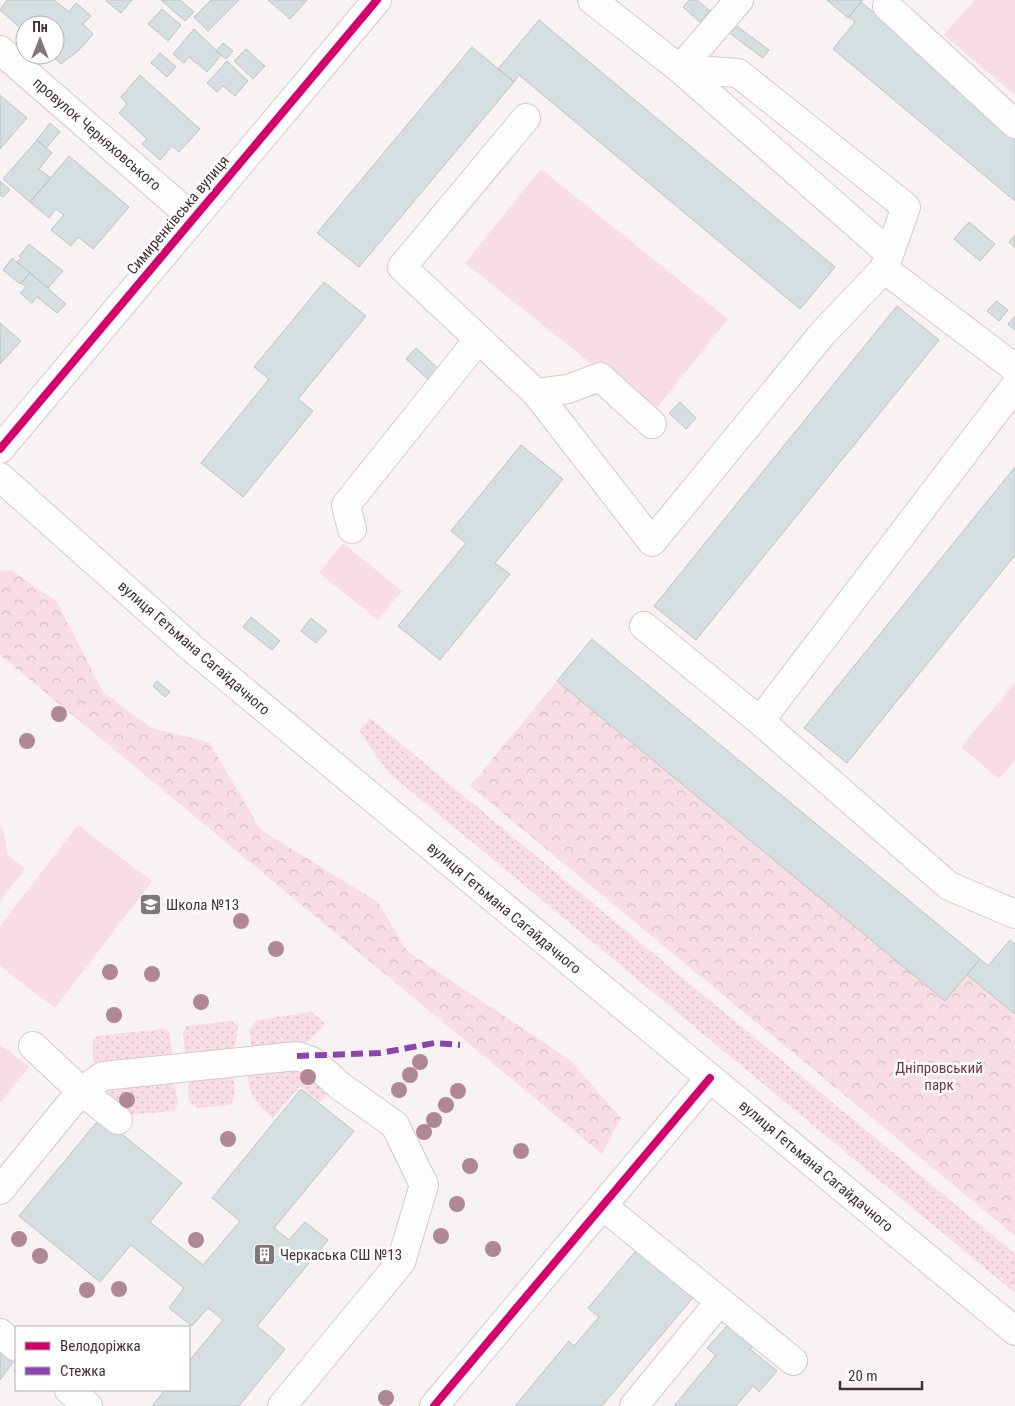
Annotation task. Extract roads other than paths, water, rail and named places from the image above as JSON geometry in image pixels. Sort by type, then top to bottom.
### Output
[{"type":"main road","name":"Симиренківська вулиця","points":[[0,449],[375,0]]},
{"type":"main road","points":[[592,0],[680,69],[886,261],[1015,368]]},
{"type":"main road","points":[[680,69],[739,0]]},
{"type":"main road","points":[[887,6],[1015,124]]},
{"type":"main road","name":"провулок Черняховського","points":[[0,50],[194,218]]},
{"type":"main road","points":[[526,118],[402,267],[536,393],[652,542],[823,333],[886,261],[906,207],[738,73],[680,69]]},
{"type":"main road","points":[[352,529],[346,504],[478,340]]},
{"type":"main road","points":[[536,393],[568,389],[600,377],[652,424]]},
{"type":"main road","points":[[760,721],[1015,386]]},
{"type":"main road","name":"вулиця Гетьмана Сагайдачного","points":[[0,477],[193,649],[1015,1332]]},
{"type":"main road","points":[[644,626],[760,721],[949,886],[1015,914]]},
{"type":"main road","points":[[33,1046],[81,1091],[118,1120]]},
{"type":"main road","points":[[0,1190],[81,1091],[103,1076],[297,1056],[312,1061],[340,1086],[395,1124],[424,1185],[401,1262],[282,1406]]},
{"type":"main road","points":[[440,1404],[710,1078]]},
{"type":"main road","points":[[603,1206],[793,1361]]},
{"type":"main road","points":[[634,1406],[720,1301]]},
{"type":"main road","points":[[0,1333],[15,1346]]},
{"type":"main road","points":[[70,1391],[88,1406]]},
{"type":"place","name":"Школа №13","points":[[150,905]]},
{"type":"place","name":"Черкаська СШ №13","points":[[264,1255]]},
{"type":"park label","name":"Дніпровський парк","points":[[939,1076]]}]
